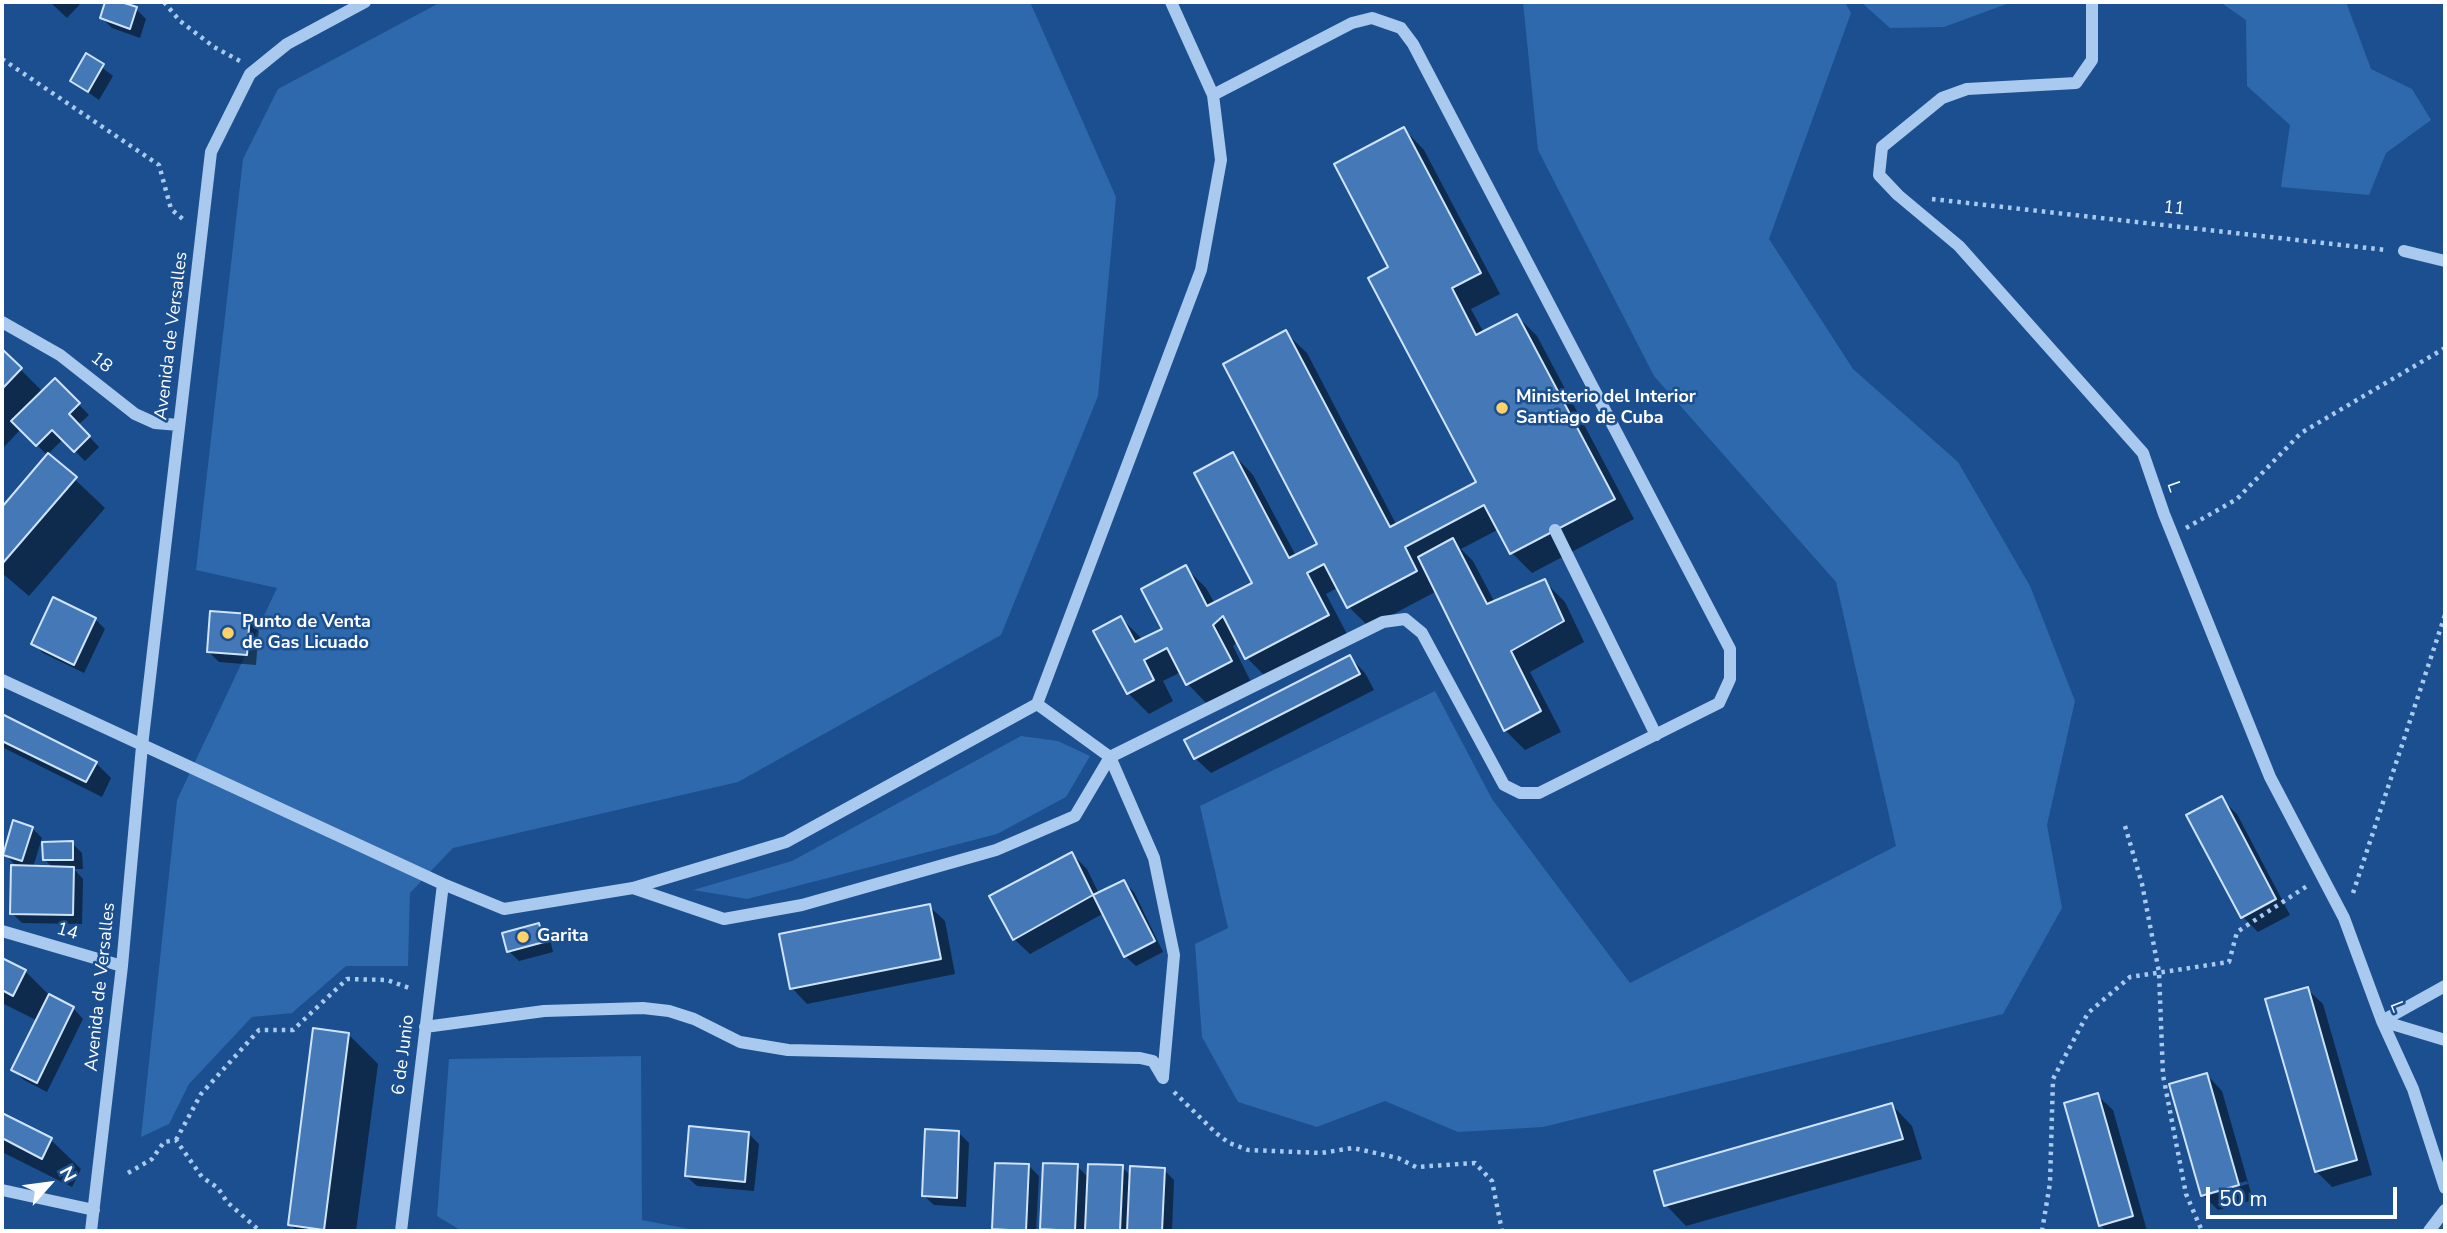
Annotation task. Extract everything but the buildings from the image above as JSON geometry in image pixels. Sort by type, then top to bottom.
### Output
[{"type":"street","name":"Avenida de Versalles","points":[[91,1231],[122,967],[142,746],[211,152],[255,70],[287,44],[365,2]]},
{"type":"street","points":[[2,680],[443,884],[504,909],[633,888],[786,842],[1037,704],[1201,270],[1221,160],[1213,95],[1171,2]]},
{"type":"street","name":"L","points":[[2092,2],[2092,60],[2076,83],[1967,89],[1941,98],[1882,147],[1879,175],[1898,195],[1959,246],[2143,453],[2179,551],[2270,777],[2344,918],[2382,1021],[2413,1089],[2445,1188]]},
{"type":"street","points":[[633,888],[724,919],[802,905],[996,850],[1075,816],[1110,757],[1383,622],[1405,619],[1422,633],[1504,785],[1520,793],[1539,793],[1719,703],[1730,679],[1730,649],[1413,44],[1401,28],[1372,18],[1352,23],[1213,95]]},
{"type":"street","points":[[2404,251],[2445,261]]},
{"type":"street","name":"18","points":[[2,322],[60,355],[135,414],[155,424],[178,425]]},
{"type":"street","points":[[1555,530],[1656,735]]},
{"type":"street","points":[[1037,704],[1110,757],[1154,858],[1174,955],[1163,1078]]},
{"type":"street","name":"6 de Junio","points":[[401,1231],[443,884]]},
{"type":"street","name":"14","points":[[2,932],[122,967]]},
{"type":"street","points":[[2382,1021],[2445,986]]},
{"type":"street","points":[[425,1027],[544,1012],[643,1007],[694,1019],[740,1042],[762,1047],[1010,1057],[1140,1058],[1153,1061],[1163,1078]]},
{"type":"street","points":[[2382,1021],[2445,1040]]},
{"type":"street","points":[[2,1190],[94,1210]]},
{"type":"street","points":[[2429,1231],[2445,1210]]},
{"type":"path","points":[[164,2],[180,21],[214,47],[255,70]]},
{"type":"path","points":[[2,59],[159,165],[171,209],[201,234]]},
{"type":"path","name":"11","points":[[1898,195],[2404,251]]},
{"type":"path","points":[[2179,551],[2184,530],[2237,499],[2301,433],[2445,348]]},
{"type":"path","points":[[2344,918],[2445,615]]},
{"type":"path","points":[[2125,826],[2142,884],[2159,972],[2164,1074],[2186,1194],[2202,1231]]},
{"type":"path","points":[[2042,1231],[2050,1183],[2053,1079],[2088,1013],[2130,977],[2229,962],[2237,932],[2295,895],[2321,874]]},
{"type":"path","points":[[176,1140],[201,1094],[259,1030],[293,1030],[347,979],[387,980],[430,994]]},
{"type":"path","points":[[1163,1078],[1216,1133],[1229,1143],[1248,1150],[1321,1153],[1353,1148],[1398,1158],[1416,1167],[1475,1163],[1482,1166],[1492,1181],[1502,1231]]},
{"type":"path","points":[[128,1174],[152,1159],[164,1142],[176,1140]]},
{"type":"path","points":[[176,1140],[202,1177],[218,1188],[227,1202],[260,1231]]},
{"type":"shaded area","points":[[441,2],[1030,2],[1116,197],[1098,396],[1001,635],[738,782],[453,848],[410,893],[408,966],[346,966],[292,1013],[252,1017],[189,1084],[169,1124],[141,1137],[177,800],[277,588],[196,570],[243,159],[278,89]]},
{"type":"shaded area","points":[[1523,2],[1845,2],[1851,13],[1769,239],[1853,369],[1958,462],[2030,586],[2075,701],[2047,825],[2062,908],[2003,1014],[1543,1127],[1458,1132],[1385,1101],[1317,1127],[1238,1102],[1202,1037],[1195,944],[1228,928],[1200,806],[1435,691],[1492,799],[1630,983],[1896,846],[1836,582],[1654,376],[1538,150]]},
{"type":"shaded area","points":[[1861,2],[2012,2],[1944,27],[1890,28]]},
{"type":"shaded area","points":[[2220,2],[2346,2],[2371,69],[2412,89],[2431,120],[2386,153],[2369,195],[2281,187],[2290,125],[2247,86],[2246,20]]},
{"type":"shaded area","points":[[1021,736],[1058,741],[1090,756],[1066,797],[997,834],[747,899],[693,890],[792,861]]},
{"type":"shaded area","points":[[641,1056],[642,1220],[699,1231],[462,1231],[437,1216],[449,1059]]},
{"type":"place","name":"Ministerio del Interior Santiago de Cuba","points":[[1502,408]]},
{"type":"place","name":"Punto de Venta de Gas Licuado","points":[[228,633]]},
{"type":"place","name":"Garita","points":[[523,937]]}]
